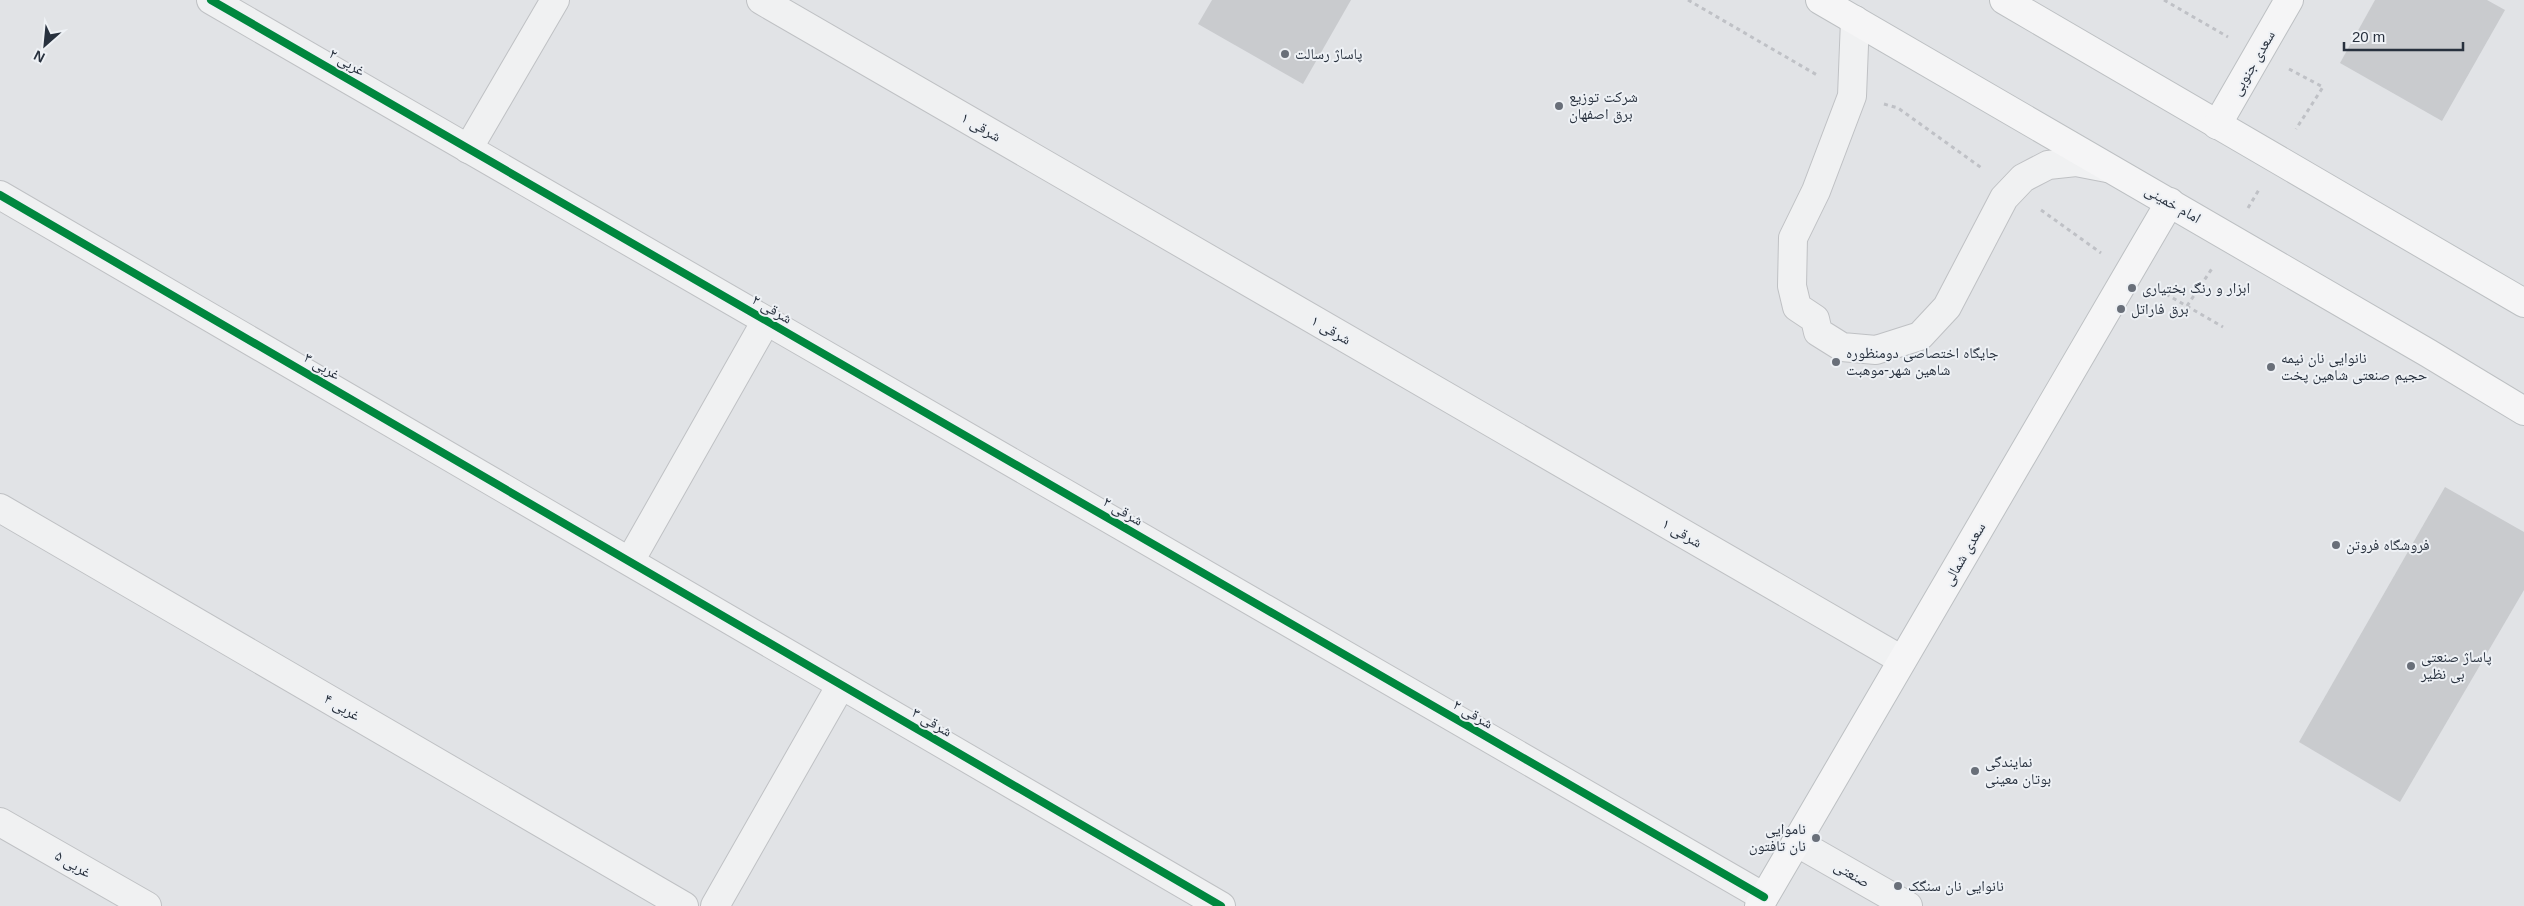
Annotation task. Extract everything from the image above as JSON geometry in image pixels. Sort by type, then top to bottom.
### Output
[{"type":"main road","name":"امام خمینی","points":[[1820,0],[2170,202],[2524,411]]},
{"type":"main road","points":[[2004,0],[2524,304]]},
{"type":"main road","name":"سعدی جنوبی","points":[[2217,125],[2289,0]]},
{"type":"main road","name":"سعدی شمالی","points":[[1761,902],[2170,202]]},
{"type":"street","name":"۲ غربی","points":[[211,0],[468,148]]},
{"type":"street","points":[[468,148],[555,0]]},
{"type":"street","name":"۱ شرقی","points":[[761,0],[1902,660]]},
{"type":"street","points":[[1855,20],[1852,96],[1816,191],[1794,238],[1792,286],[1797,307],[1815,319],[1818,332],[1842,347],[1876,350],[1920,336],[1948,307],[2004,198],[2023,178],[2048,165],[2076,162],[2103,166],[2128,178]]},
{"type":"street","name":"۲ شرقی","points":[[468,148],[1761,902]]},
{"type":"street","name":"۳ غربی","points":[[0,195],[630,562]]},
{"type":"street","points":[[630,562],[766,321]]},
{"type":"street","name":"۴ غربی","points":[[0,508],[684,906]]},
{"type":"street","name":"۳ شرقی","points":[[630,562],[1221,906]]},
{"type":"street","points":[[715,906],[841,685]]},
{"type":"street","name":"۵ غربی","points":[[0,822],[147,906]]},
{"type":"street","name":"صنعتی","points":[[1796,842],[1908,906]]},
{"type":"path","points":[[1688,0],[1852,96],[1898,108],[2129,272],[2223,327]]},
{"type":"path","points":[[2164,0],[2230,38]]},
{"type":"building","name":"پاساژ رسالت","points":[[1212,0],[1351,0],[1303,84],[1198,24]]},
{"type":"building","points":[[2375,0],[2487,0],[2505,10],[2442,121],[2340,63]]},
{"type":"building","name":"پاساژ صنعتی بی نظیر","points":[[2445,487],[2524,532],[2524,590],[2400,802],[2299,742]]},
{"type":"cycle path","points":[[211,0],[1764,897]]},
{"type":"cycle path","points":[[0,195],[1221,906]]},
{"type":"place","name":"پاساژ رسالت","points":[[1285,54]]},
{"type":"place","name":"شرکت توزیع برق اصفهان","points":[[1559,106]]},
{"type":"place","name":"ابزار و رنگ بختیاری","points":[[2132,288]]},
{"type":"place","name":"برق فاراتل","points":[[2121,309]]},
{"type":"place","name":"جایگاه اختصاصی دومنظوره شاهین شهر-موهبت","points":[[1836,362]]},
{"type":"place","name":"نانوایی نان نیمه حجیم صنعتی شاهین پخت","points":[[2271,367]]},
{"type":"place","name":"فروشگاه فروتن","points":[[2336,545]]},
{"type":"place","name":"پاساژ صنعتی بی نظیر","points":[[2411,666]]},
{"type":"place","name":"نمایندگی بوتان معینی","points":[[1975,771]]},
{"type":"place","name":"ناموایی نان تافتون","points":[[1816,838]]},
{"type":"place","name":"نانوایی نان سنگک","points":[[1898,886]]}]
